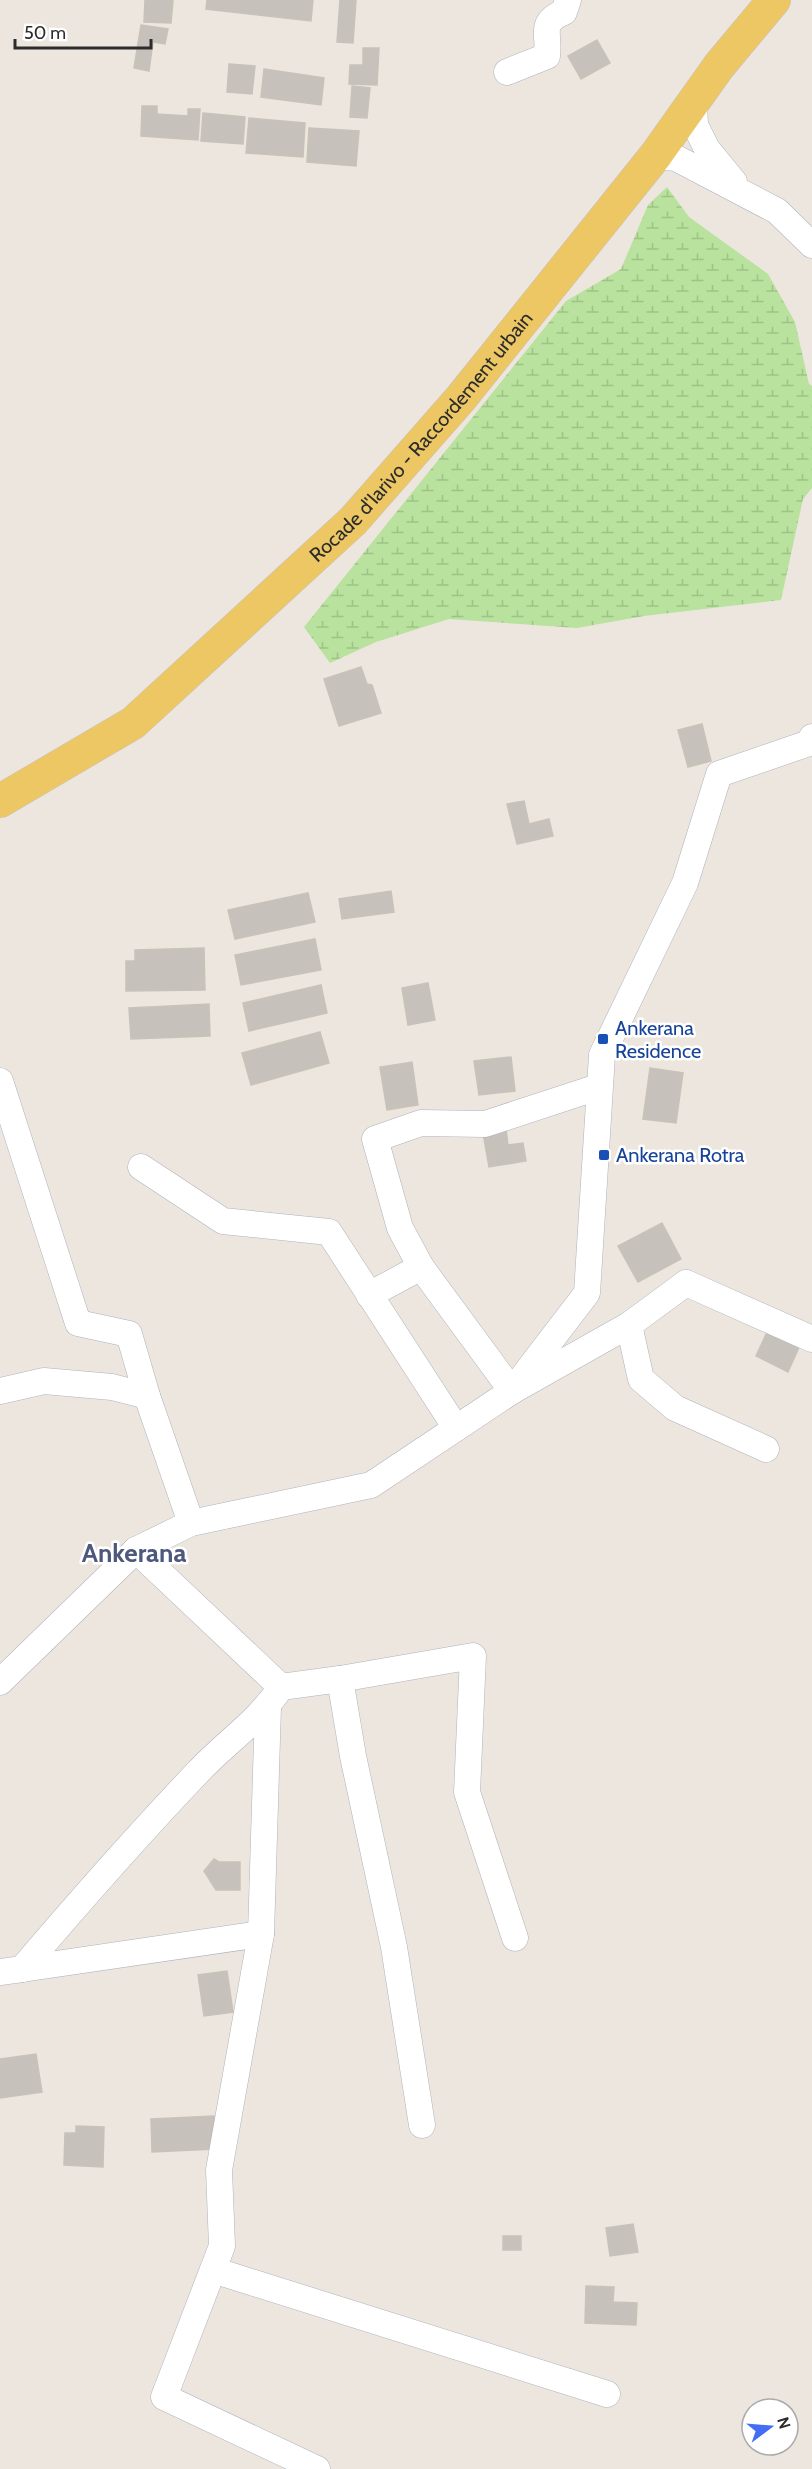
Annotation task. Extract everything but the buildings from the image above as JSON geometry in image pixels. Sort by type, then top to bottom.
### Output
[{"type":"main road","name":"Rocade d'Iarivo - Raccordement urbain","points":[[0,801],[133,723],[354,521],[461,398],[655,156],[719,66],[774,0]]},
{"type":"street","points":[[507,72],[547,56],[547,25],[551,17],[564,12],[568,0]]},
{"type":"street","points":[[694,102],[695,125],[708,149],[742,191]]},
{"type":"street","points":[[655,156],[676,158],[742,191],[777,211],[812,245]]},
{"type":"street","points":[[512,1391],[587,1293],[598,1087],[602,1055],[685,884],[719,774],[809,742],[812,737]]},
{"type":"street","points":[[0,1081],[7,1126],[78,1323],[129,1334],[147,1396],[191,1523]]},
{"type":"street","points":[[512,1391],[421,1267],[400,1228],[375,1139],[421,1123],[485,1124],[598,1087]]},
{"type":"street","points":[[141,1167],[224,1221],[328,1232],[456,1428]]},
{"type":"street","points":[[369,1295],[421,1267]]},
{"type":"street","points":[[0,1682],[136,1550],[191,1523],[371,1485],[512,1391],[629,1325],[686,1283],[812,1339]]},
{"type":"street","points":[[629,1325],[641,1379],[675,1408],[766,1449]]},
{"type":"street","points":[[0,1391],[44,1381],[112,1387],[147,1396]]},
{"type":"street","points":[[136,1550],[274,1697],[261,1934],[219,2170],[222,2246],[164,2397],[317,2469]]},
{"type":"street","points":[[11,1970],[200,1769],[274,1697],[340,1679],[473,1656],[467,1792],[515,1938]]},
{"type":"street","points":[[340,1679],[353,1756],[394,1947],[422,2125]]},
{"type":"street","points":[[11,1970],[261,1934]]},
{"type":"street","points":[[213,2270],[607,2394]]},
{"type":"green space","points":[[667,187],[689,217],[768,274],[795,322],[809,384],[812,386],[812,488],[803,499],[781,600],[644,616],[577,628],[449,619],[376,642],[330,663],[304,627],[566,301],[621,269],[648,205]]},
{"type":"place","name":"Ankerana Residence","points":[[603,1039]]},
{"type":"place","name":"Ankerana Rotra","points":[[604,1155]]},
{"type":"district","name":"Ankerana","points":[[134,1553]]}]
